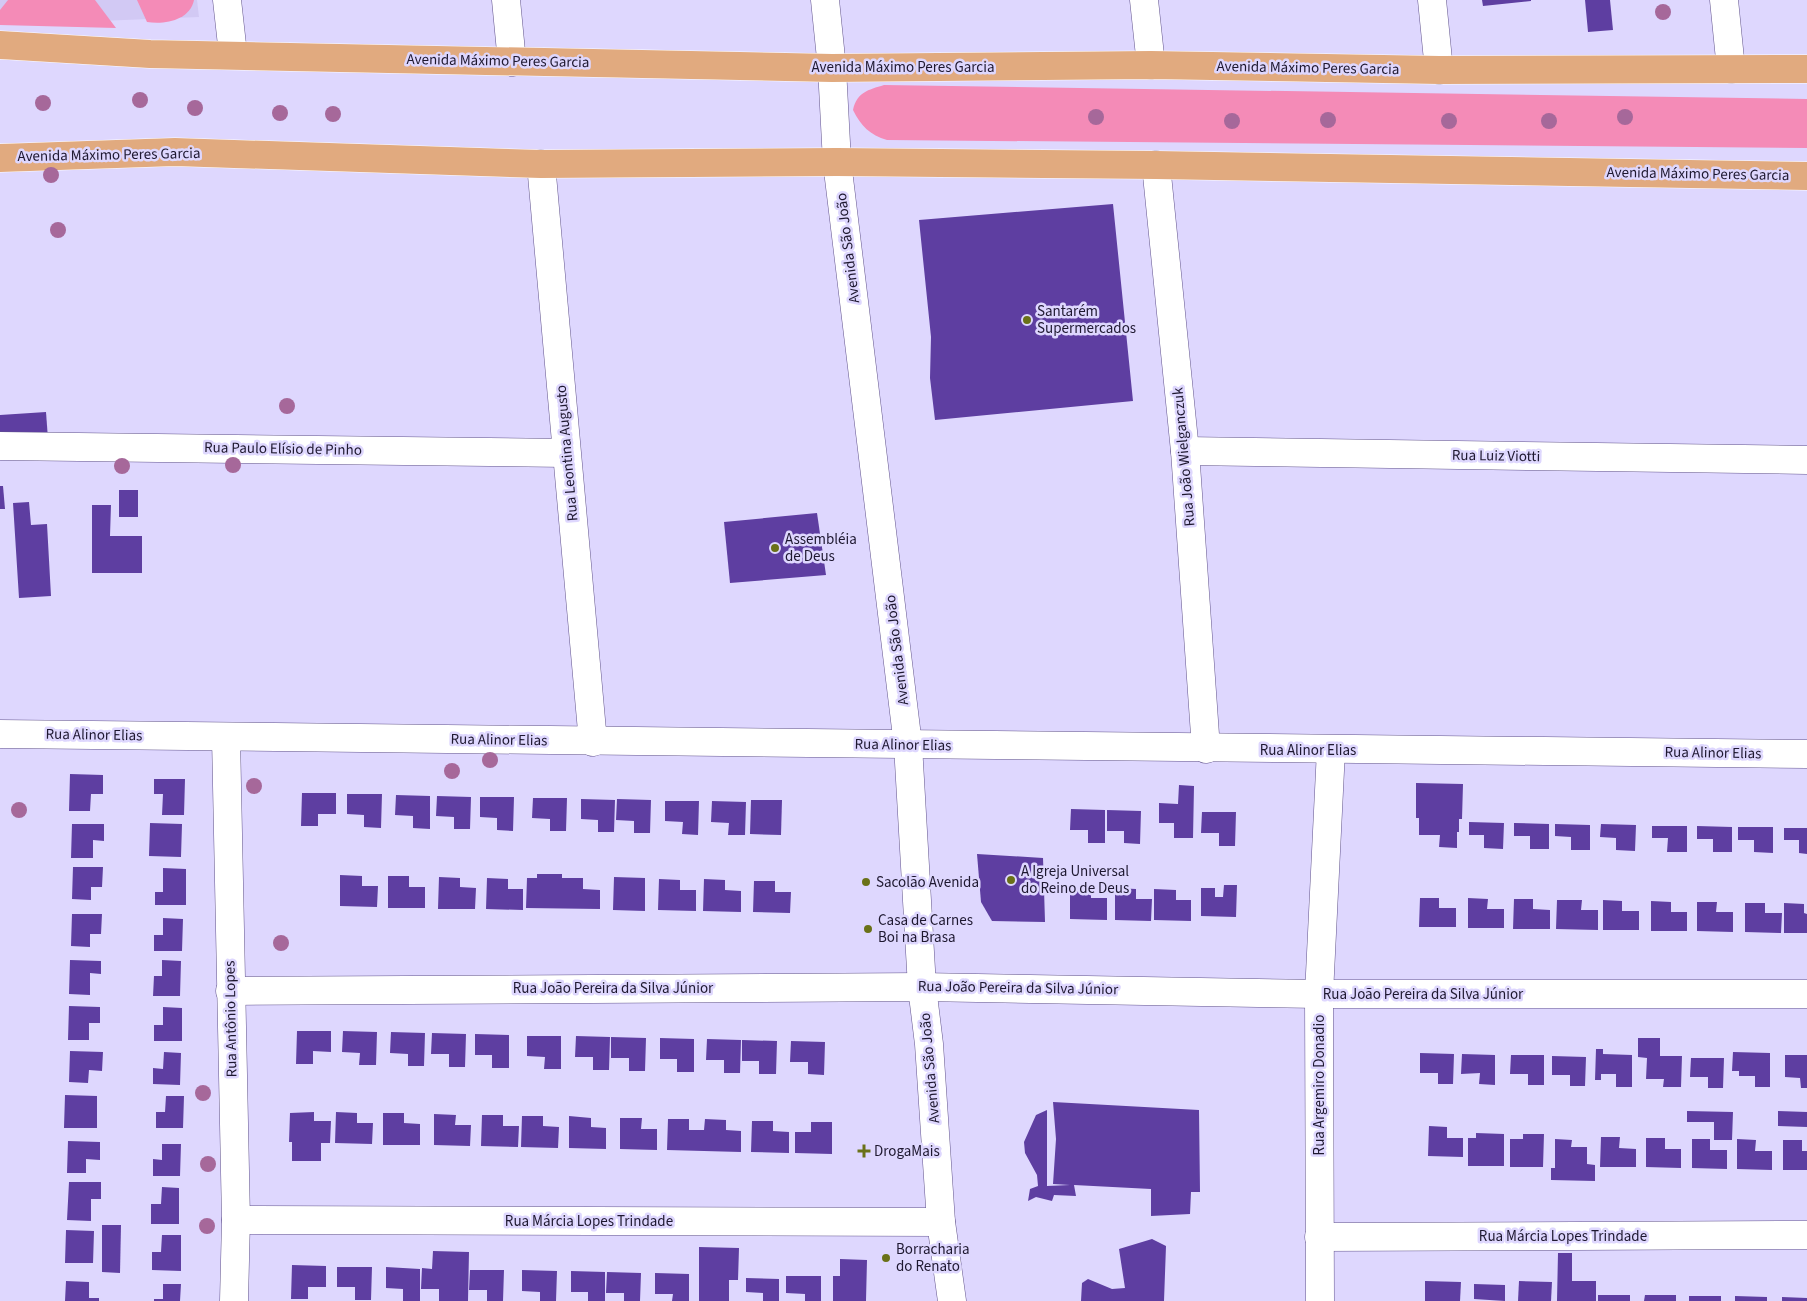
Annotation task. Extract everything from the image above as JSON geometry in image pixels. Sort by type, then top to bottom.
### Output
[{"type":"main road","name":"Avenida Máximo Peres Garcia","points":[[0,45],[150,54],[233,54],[832,68],[1151,65],[1439,70],[1807,69]]},
{"type":"main road","name":"Avenida Máximo Peres Garcia","points":[[0,158],[176,152],[541,164],[837,162],[1156,165],[1807,176]]},
{"type":"street","points":[[227,0],[233,54]]},
{"type":"street","points":[[506,0],[512,62]]},
{"type":"street","name":"Avenida São João","points":[[825,0],[832,68],[837,162],[908,745],[922,987],[929,1044],[941,1222],[952,1301]]},
{"type":"street","points":[[1144,0],[1151,65]]},
{"type":"street","points":[[1432,0],[1439,70]]},
{"type":"street","points":[[1724,0],[1731,70]]},
{"type":"street","name":"Rua Leontina Augusto","points":[[541,164],[593,742]]},
{"type":"street","name":"Rua João Wielganczuk","points":[[1156,165],[1185,451],[1206,749]]},
{"type":"street","name":"Rua Paulo Elísio de Pinho","points":[[0,446],[566,453]]},
{"type":"street","name":"Rua Luiz Viotti","points":[[1185,451],[1807,460]]},
{"type":"street","name":"Rua Alinor Elias","points":[[0,734],[1206,749],[1807,754]]},
{"type":"street","name":"Rua Antônio Lopes","points":[[226,737],[236,1220],[234,1301]]},
{"type":"street","name":"Rua Argemiro Donadio","points":[[1320,1301],[1319,994],[1331,750]]},
{"type":"street","name":"Rua João Pereira da Silva Júnior","points":[[230,991],[922,987],[1319,994],[1807,994]]},
{"type":"street","name":"Rua Márcia Lopes Trindade","points":[[236,1220],[941,1222]]},
{"type":"street","name":"Rua Márcia Lopes Trindade","points":[[1319,1237],[1807,1234]]},
{"type":"shaded area","points":[[0,0],[197,0],[199,17],[0,25]]},
{"type":"shaded area","points":[[8,0],[95,0],[116,28],[0,25],[0,10]]},
{"type":"shaded area","points":[[137,0],[194,0],[192,7],[182,17],[169,22],[154,23],[147,22]]},
{"type":"shaded area","points":[[884,85],[1807,99],[1807,148],[887,140],[867,129],[859,121],[853,110],[860,95],[868,90]]},
{"type":"building","points":[[1482,0],[1531,0],[1531,1],[1483,6]]},
{"type":"building","points":[[1585,0],[1610,0],[1613,30],[1588,32]]},
{"type":"building","name":"Santarém Supermercados","points":[[1113,204],[1133,401],[935,420],[930,378],[931,337],[919,220]]},
{"type":"building","points":[[46,412],[48,439],[0,442],[0,415]]},
{"type":"building","points":[[0,486],[3,486],[5,509],[0,509]]},
{"type":"building","points":[[119,490],[138,490],[138,517],[119,517]]},
{"type":"building","points":[[29,502],[31,525],[47,524],[51,596],[19,598],[13,503]]},
{"type":"building","points":[[92,505],[111,505],[110,536],[142,536],[142,573],[92,573]]},
{"type":"building","name":"Assembléia de Deus","points":[[817,513],[826,575],[730,583],[724,522]]},
{"type":"building","points":[[70,774],[103,775],[103,794],[91,794],[90,811],[69,811]]},
{"type":"building","points":[[154,779],[185,779],[184,815],[162,815],[163,794],[154,794]]},
{"type":"building","points":[[1416,783],[1463,784],[1462,819],[1459,819],[1457,848],[1439,847],[1440,835],[1419,835],[1419,818],[1416,818]]},
{"type":"building","points":[[1179,785],[1194,786],[1193,838],[1174,838],[1174,823],[1159,823],[1159,803],[1178,804]]},
{"type":"building","points":[[302,793],[336,793],[336,814],[318,814],[318,826],[301,826]]},
{"type":"building","points":[[347,794],[382,794],[381,828],[364,827],[364,815],[347,814]]},
{"type":"building","points":[[396,795],[430,796],[430,829],[413,828],[413,816],[395,815]]},
{"type":"building","points":[[437,796],[471,797],[470,829],[454,829],[454,817],[436,816]]},
{"type":"building","points":[[480,797],[514,797],[513,831],[497,830],[497,818],[480,817]]},
{"type":"building","points":[[533,798],[567,798],[566,831],[550,831],[550,819],[532,818]]},
{"type":"building","points":[[581,799],[615,800],[614,832],[598,832],[598,820],[581,819]]},
{"type":"building","points":[[617,799],[651,800],[650,833],[634,833],[634,821],[616,820]]},
{"type":"building","points":[[751,800],[782,800],[781,835],[750,834]]},
{"type":"building","points":[[665,801],[699,801],[698,835],[682,834],[683,822],[665,821]]},
{"type":"building","points":[[712,801],[746,802],[745,835],[728,835],[729,823],[711,822]]},
{"type":"building","points":[[1071,809],[1105,810],[1105,843],[1088,843],[1088,830],[1070,830]]},
{"type":"building","points":[[1107,810],[1141,811],[1140,844],[1124,843],[1124,831],[1107,831]]},
{"type":"building","points":[[1202,812],[1236,812],[1235,846],[1219,846],[1219,833],[1201,833]]},
{"type":"building","points":[[1469,822],[1504,823],[1503,849],[1484,848],[1484,835],[1469,835]]},
{"type":"building","points":[[150,823],[182,824],[181,857],[149,856]]},
{"type":"building","points":[[1514,823],[1549,824],[1549,849],[1530,849],[1530,836],[1514,836]]},
{"type":"building","points":[[72,824],[104,824],[104,841],[93,840],[93,858],[71,858]]},
{"type":"building","points":[[1555,824],[1590,825],[1590,850],[1571,850],[1571,837],[1555,836]]},
{"type":"building","points":[[1601,824],[1636,825],[1635,851],[1616,850],[1616,838],[1600,837]]},
{"type":"building","points":[[1652,826],[1687,826],[1687,852],[1667,852],[1668,838],[1652,838]]},
{"type":"building","points":[[1697,826],[1732,827],[1732,852],[1713,852],[1713,839],[1697,839]]},
{"type":"building","points":[[1738,827],[1773,827],[1773,853],[1754,852],[1754,840],[1738,840]]},
{"type":"building","points":[[1784,828],[1807,828],[1807,854],[1799,853],[1799,840],[1784,840]]},
{"type":"building","name":"A Igreja Universal do Reino de Deus","points":[[977,854],[1043,858],[1045,922],[992,921],[981,902]]},
{"type":"building","points":[[73,867],[103,867],[102,887],[91,887],[91,900],[72,899]]},
{"type":"building","points":[[163,868],[186,869],[186,905],[155,905],[155,892],[163,892]]},
{"type":"building","points":[[537,874],[562,874],[562,878],[583,878],[583,889],[600,890],[600,909],[526,908],[527,878],[537,878]]},
{"type":"building","points":[[340,875],[362,876],[362,886],[378,886],[377,907],[340,906]]},
{"type":"building","points":[[388,876],[409,876],[409,887],[425,887],[425,908],[388,908]]},
{"type":"building","points":[[439,877],[460,878],[460,887],[476,888],[475,909],[438,909]]},
{"type":"building","points":[[614,877],[645,878],[645,911],[613,910]]},
{"type":"building","points":[[487,878],[508,879],[508,889],[523,889],[523,910],[486,909]]},
{"type":"building","points":[[659,879],[680,880],[680,890],[696,890],[696,911],[658,910]]},
{"type":"building","points":[[704,879],[725,880],[725,890],[741,891],[741,912],[703,911]]},
{"type":"building","points":[[754,881],[775,881],[775,892],[791,892],[790,913],[753,912]]},
{"type":"building","points":[[1224,885],[1237,885],[1236,917],[1201,916],[1201,888],[1215,888],[1215,897],[1223,897]]},
{"type":"building","points":[[1070,887],[1091,888],[1091,898],[1107,898],[1107,920],[1070,919]]},
{"type":"building","points":[[1115,888],[1136,889],[1136,899],[1152,899],[1151,921],[1115,920]]},
{"type":"building","points":[[1154,889],[1176,890],[1176,900],[1191,900],[1191,921],[1154,920]]},
{"type":"building","points":[[1420,898],[1439,898],[1439,908],[1456,908],[1456,927],[1419,927]]},
{"type":"building","points":[[1468,898],[1488,899],[1487,909],[1504,909],[1504,928],[1468,928]]},
{"type":"building","points":[[1514,899],[1533,899],[1533,909],[1550,910],[1550,929],[1513,929]]},
{"type":"building","points":[[1557,900],[1582,900],[1581,910],[1598,910],[1598,930],[1556,929]]},
{"type":"building","points":[[1603,900],[1622,901],[1622,911],[1639,911],[1639,930],[1603,930]]},
{"type":"building","points":[[1651,901],[1671,902],[1671,912],[1687,912],[1687,931],[1651,931]]},
{"type":"building","points":[[1697,902],[1717,902],[1716,912],[1733,912],[1733,932],[1697,931]]},
{"type":"building","points":[[1745,903],[1765,903],[1765,913],[1782,913],[1781,933],[1745,932]]},
{"type":"building","points":[[1784,903],[1804,904],[1804,913],[1807,914],[1807,933],[1784,933]]},
{"type":"building","points":[[72,914],[102,914],[101,934],[90,934],[90,947],[71,946]]},
{"type":"building","points":[[163,918],[183,919],[182,951],[154,951],[154,935],[163,935]]},
{"type":"building","points":[[70,960],[101,961],[101,974],[90,973],[90,995],[69,994]]},
{"type":"building","points":[[162,960],[181,961],[180,996],[153,996],[154,976],[162,976]]},
{"type":"building","points":[[69,1006],[100,1007],[100,1023],[89,1023],[89,1040],[68,1040]]},
{"type":"building","points":[[163,1007],[182,1008],[182,1041],[154,1041],[154,1025],[163,1025]]},
{"type":"building","points":[[297,1031],[331,1031],[331,1052],[313,1051],[313,1064],[296,1064]]},
{"type":"building","points":[[343,1031],[377,1032],[376,1065],[359,1065],[360,1053],[342,1052]]},
{"type":"building","points":[[391,1032],[425,1033],[424,1066],[408,1066],[408,1054],[390,1053]]},
{"type":"building","points":[[432,1033],[466,1034],[465,1067],[449,1067],[449,1054],[431,1054]]},
{"type":"building","points":[[475,1034],[509,1035],[509,1068],[492,1068],[492,1055],[475,1055]]},
{"type":"building","points":[[527,1036],[561,1036],[561,1069],[544,1069],[545,1057],[527,1056]]},
{"type":"building","points":[[576,1036],[610,1037],[609,1070],[593,1070],[593,1057],[575,1057]]},
{"type":"building","points":[[611,1037],[646,1038],[645,1071],[629,1071],[629,1058],[611,1058]]},
{"type":"building","points":[[660,1038],[694,1039],[694,1072],[677,1072],[677,1059],[660,1059]]},
{"type":"building","points":[[1638,1038],[1660,1038],[1660,1056],[1682,1056],[1681,1087],[1663,1087],[1664,1079],[1646,1079],[1647,1058],[1638,1057]]},
{"type":"building","points":[[707,1039],[741,1040],[740,1073],[724,1073],[724,1060],[706,1060]]},
{"type":"building","points":[[742,1040],[777,1041],[776,1074],[759,1074],[759,1061],[742,1061]]},
{"type":"building","points":[[791,1041],[825,1042],[824,1075],[808,1074],[808,1062],[790,1062]]},
{"type":"building","points":[[1596,1049],[1603,1049],[1603,1054],[1632,1055],[1632,1087],[1616,1087],[1616,1074],[1601,1074],[1601,1080],[1595,1080]]},
{"type":"building","points":[[70,1051],[103,1052],[102,1071],[89,1070],[88,1083],[69,1082]]},
{"type":"building","points":[[164,1052],[181,1053],[180,1085],[153,1084],[153,1068],[163,1069]]},
{"type":"building","points":[[1733,1052],[1770,1053],[1770,1087],[1755,1087],[1755,1076],[1739,1076],[1739,1071],[1732,1071]]},
{"type":"building","points":[[1420,1053],[1454,1054],[1453,1084],[1438,1084],[1438,1073],[1420,1073]]},
{"type":"building","points":[[1462,1054],[1495,1055],[1495,1085],[1479,1084],[1480,1073],[1461,1074]]},
{"type":"building","points":[[1511,1055],[1544,1055],[1544,1085],[1528,1085],[1528,1074],[1510,1074]]},
{"type":"building","points":[[1785,1055],[1807,1055],[1807,1088],[1801,1088],[1800,1078],[1785,1077]]},
{"type":"building","points":[[1552,1056],[1586,1057],[1585,1086],[1570,1086],[1570,1075],[1552,1075]]},
{"type":"building","points":[[1691,1058],[1724,1058],[1723,1088],[1708,1088],[1708,1077],[1690,1077]]},
{"type":"building","points":[[65,1095],[97,1096],[97,1128],[64,1128]]},
{"type":"building","points":[[166,1096],[184,1096],[183,1128],[156,1128],[156,1112],[165,1112]]},
{"type":"building","points":[[1053,1102],[1199,1110],[1200,1192],[1191,1192],[1190,1214],[1151,1216],[1151,1189],[1074,1185],[1076,1196],[1054,1195],[1052,1201],[1036,1197],[1028,1201],[1030,1189],[1038,1186],[1037,1175],[1025,1153],[1024,1142],[1036,1115],[1047,1110],[1047,1186],[1070,1185],[1053,1184],[1056,1139]]},
{"type":"building","points":[[1687,1111],[1733,1112],[1732,1140],[1714,1140],[1714,1122],[1687,1122]]},
{"type":"building","points":[[1778,1111],[1807,1112],[1807,1127],[1778,1126]]},
{"type":"building","points":[[314,1112],[314,1121],[331,1121],[330,1143],[321,1143],[321,1161],[292,1161],[292,1142],[289,1142],[290,1113]]},
{"type":"building","points":[[336,1112],[357,1113],[357,1123],[373,1123],[372,1144],[335,1143]]},
{"type":"building","points":[[383,1113],[404,1113],[404,1123],[420,1124],[420,1145],[383,1145]]},
{"type":"building","points":[[434,1114],[456,1115],[455,1125],[471,1125],[470,1146],[434,1145]]},
{"type":"building","points":[[482,1115],[503,1115],[503,1126],[519,1126],[518,1147],[481,1146]]},
{"type":"building","points":[[522,1116],[543,1116],[543,1126],[559,1127],[558,1148],[521,1147]]},
{"type":"building","points":[[569,1116],[591,1118],[591,1127],[606,1128],[606,1149],[569,1148]]},
{"type":"building","points":[[620,1118],[642,1118],[641,1129],[657,1129],[657,1150],[620,1149]]},
{"type":"building","points":[[668,1119],[689,1119],[689,1130],[704,1130],[705,1119],[726,1120],[726,1130],[741,1131],[741,1152],[667,1150]]},
{"type":"building","points":[[752,1121],[773,1121],[773,1131],[789,1132],[789,1153],[751,1152]]},
{"type":"building","points":[[811,1122],[832,1122],[832,1154],[795,1153],[795,1132],[811,1132]]},
{"type":"building","points":[[1429,1126],[1447,1127],[1447,1138],[1463,1138],[1463,1157],[1428,1156]]},
{"type":"building","points":[[1476,1133],[1504,1134],[1504,1166],[1468,1166],[1468,1138],[1476,1138]]},
{"type":"building","points":[[1523,1134],[1544,1134],[1543,1167],[1510,1167],[1510,1139],[1523,1139]]},
{"type":"building","points":[[1601,1137],[1620,1137],[1619,1148],[1636,1149],[1636,1167],[1600,1167]]},
{"type":"building","points":[[1646,1138],[1665,1138],[1665,1149],[1681,1149],[1681,1168],[1646,1167]]},
{"type":"building","points":[[1555,1139],[1572,1140],[1571,1147],[1587,1147],[1587,1164],[1595,1165],[1595,1181],[1551,1180],[1551,1168],[1555,1168]]},
{"type":"building","points":[[1692,1139],[1710,1139],[1710,1150],[1727,1150],[1727,1169],[1692,1168]]},
{"type":"building","points":[[1737,1139],[1756,1140],[1755,1151],[1772,1151],[1772,1170],[1737,1169]]},
{"type":"building","points":[[1783,1140],[1802,1140],[1802,1151],[1807,1151],[1807,1170],[1783,1170]]},
{"type":"building","points":[[68,1141],[100,1142],[100,1160],[86,1159],[86,1173],[67,1173]]},
{"type":"building","points":[[162,1144],[181,1144],[180,1176],[153,1176],[153,1159],[162,1160]]},
{"type":"building","points":[[69,1182],[101,1182],[101,1199],[91,1199],[91,1221],[67,1220]]},
{"type":"building","points":[[162,1187],[179,1188],[179,1224],[151,1224],[151,1204],[161,1204]]},
{"type":"building","points":[[102,1225],[121,1225],[120,1273],[102,1272]]},
{"type":"building","points":[[66,1230],[94,1231],[93,1263],[65,1263]]},
{"type":"building","points":[[162,1235],[181,1235],[181,1271],[152,1270],[152,1252],[161,1252]]},
{"type":"building","points":[[1152,1239],[1166,1246],[1164,1301],[1081,1301],[1082,1283],[1088,1279],[1112,1289],[1125,1288],[1119,1249]]},
{"type":"building","points":[[699,1247],[739,1248],[738,1280],[729,1280],[729,1301],[699,1301]]},
{"type":"building","points":[[433,1251],[469,1252],[468,1301],[439,1301],[439,1289],[421,1289],[422,1268],[432,1269]]},
{"type":"building","points":[[1558,1253],[1572,1253],[1572,1281],[1596,1281],[1596,1301],[1557,1301]]},
{"type":"building","points":[[840,1259],[867,1260],[866,1301],[833,1301],[833,1276],[840,1276]]},
{"type":"building","points":[[292,1265],[326,1266],[326,1287],[308,1287],[308,1299],[291,1299]]},
{"type":"building","points":[[337,1267],[372,1267],[371,1300],[355,1300],[355,1287],[337,1287]]},
{"type":"building","points":[[386,1267],[420,1269],[420,1301],[403,1301],[403,1289],[386,1288]]},
{"type":"building","points":[[470,1270],[504,1270],[503,1301],[487,1301],[487,1290],[469,1290]]},
{"type":"building","points":[[522,1270],[557,1271],[556,1301],[540,1301],[540,1292],[522,1291]]},
{"type":"building","points":[[571,1271],[605,1272],[605,1301],[588,1301],[588,1292],[571,1292]]},
{"type":"building","points":[[607,1272],[641,1273],[640,1301],[624,1301],[624,1293],[606,1293]]},
{"type":"building","points":[[655,1273],[689,1274],[689,1301],[672,1301],[673,1294],[655,1294]]},
{"type":"building","points":[[786,1276],[821,1276],[821,1301],[805,1301],[805,1294],[786,1293]]},
{"type":"building","points":[[746,1278],[779,1279],[779,1301],[763,1301],[763,1293],[746,1292]]},
{"type":"building","points":[[66,1281],[89,1282],[89,1298],[99,1298],[99,1301],[65,1301]]},
{"type":"building","points":[[1425,1281],[1461,1282],[1460,1301],[1425,1301]]},
{"type":"building","points":[[1519,1281],[1552,1282],[1551,1301],[1518,1301]]},
{"type":"building","points":[[163,1284],[181,1284],[180,1301],[154,1301],[154,1299],[163,1299]]},
{"type":"building","points":[[1474,1284],[1505,1285],[1505,1301],[1474,1299]]},
{"type":"building","points":[[1598,1295],[1630,1295],[1630,1301],[1598,1301]]},
{"type":"building","points":[[1645,1295],[1676,1295],[1676,1301],[1644,1301]]},
{"type":"building","points":[[1689,1296],[1721,1296],[1721,1301],[1689,1301]]},
{"type":"building","points":[[1735,1296],[1767,1297],[1767,1301],[1735,1301]]},
{"type":"building","points":[[1782,1297],[1807,1298],[1807,1301],[1782,1301]]},
{"type":"place","name":"Santarém Supermercados","points":[[1027,320]]},
{"type":"place","name":"Assembléia de Deus","points":[[775,548]]},
{"type":"place","name":"A Igreja Universal do Reino de Deus","points":[[1011,880]]},
{"type":"place","name":"Sacolão Avenida","points":[[866,882]]},
{"type":"place","name":"Casa de Carnes Boi na Brasa","points":[[868,929]]},
{"type":"place","name":"DrogaMais","points":[[864,1151]]},
{"type":"place","name":"Borracharia do Renato","points":[[886,1258]]}]
